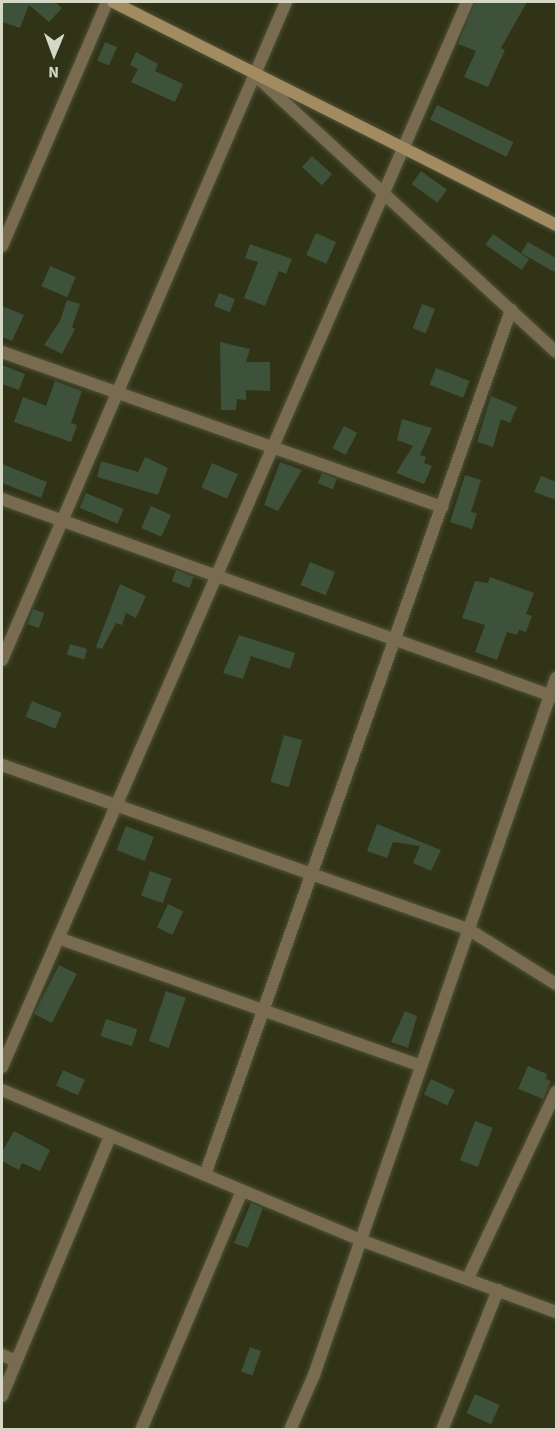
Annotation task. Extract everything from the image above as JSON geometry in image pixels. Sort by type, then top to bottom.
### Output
[{"type":"main road","points":[[113,2],[556,225]]},
{"type":"street","points":[[2,246],[108,2]]},
{"type":"street","points":[[2,660],[286,2]]},
{"type":"street","points":[[2,1067],[467,2]]},
{"type":"street","points":[[255,75],[556,352]]},
{"type":"street","points":[[205,1175],[511,310]]},
{"type":"street","points":[[2,352],[442,507]]},
{"type":"street","points":[[2,500],[553,696]]},
{"type":"street","points":[[290,1430],[314,1376],[468,929],[553,696],[556,678]]},
{"type":"street","points":[[2,765],[468,929],[556,984]]},
{"type":"street","points":[[58,938],[421,1066]]},
{"type":"street","points":[[2,1090],[360,1240],[556,1311]]},
{"type":"street","points":[[468,1278],[556,1092]]},
{"type":"street","points":[[2,1396],[110,1136]]},
{"type":"street","points":[[141,1430],[242,1191]]},
{"type":"street","points":[[441,1430],[498,1290]]},
{"type":"street","points":[[2,1355],[16,1361]]},
{"type":"building","points":[[2,2],[55,2],[62,8],[49,22],[29,5],[20,28],[2,22]]},
{"type":"building","points":[[475,2],[527,2],[501,48],[505,50],[488,87],[464,77],[476,51],[458,44]]},
{"type":"building","points":[[105,42],[117,47],[109,65],[97,60]]},
{"type":"building","points":[[136,52],[158,64],[155,71],[183,84],[175,102],[131,82],[138,69],[130,65]]},
{"type":"building","points":[[437,105],[513,142],[506,157],[430,119]]},
{"type":"building","points":[[312,156],[332,174],[322,185],[302,167]]},
{"type":"building","points":[[421,171],[447,190],[437,203],[412,184]]},
{"type":"building","points":[[316,233],[336,242],[326,264],[306,255]]},
{"type":"building","points":[[493,234],[529,259],[522,270],[486,245]]},
{"type":"building","points":[[528,242],[556,258],[556,273],[521,253]]},
{"type":"building","points":[[250,244],[292,259],[286,274],[279,271],[265,306],[244,298],[258,262],[245,258]]},
{"type":"building","points":[[50,266],[76,277],[67,297],[41,286]]},
{"type":"building","points":[[219,293],[235,299],[230,312],[214,306]]},
{"type":"building","points":[[67,300],[80,304],[72,327],[75,329],[62,354],[44,345],[60,321]]},
{"type":"building","points":[[422,304],[435,309],[426,333],[413,328]]},
{"type":"building","points":[[2,306],[24,315],[12,341],[2,337]]},
{"type":"building","points":[[220,342],[250,349],[246,362],[270,362],[270,391],[246,390],[246,400],[237,399],[236,410],[221,410]]},
{"type":"building","points":[[2,365],[25,374],[19,390],[2,384]]},
{"type":"building","points":[[436,368],[470,381],[463,398],[430,385]]},
{"type":"building","points":[[55,381],[82,391],[71,423],[77,425],[71,442],[14,422],[23,397],[46,406]]},
{"type":"building","points":[[491,396],[517,407],[510,423],[501,419],[493,447],[477,442]]},
{"type":"building","points":[[402,419],[432,428],[420,455],[426,457],[424,463],[432,466],[424,484],[396,473],[413,446],[397,440]]},
{"type":"building","points":[[344,426],[357,433],[346,455],[332,448]]},
{"type":"building","points":[[145,457],[168,468],[158,495],[97,477],[101,461],[138,472]]},
{"type":"building","points":[[280,462],[302,470],[278,511],[264,505]]},
{"type":"building","points":[[212,463],[238,474],[227,499],[201,488]]},
{"type":"building","points":[[2,464],[47,482],[41,498],[2,483]]},
{"type":"building","points":[[322,473],[337,479],[333,489],[318,483]]},
{"type":"building","points":[[465,475],[481,480],[471,512],[477,513],[472,529],[450,522]]},
{"type":"building","points":[[541,476],[556,482],[556,500],[534,492]]},
{"type":"building","points":[[86,493],[124,509],[117,524],[80,508]]},
{"type":"building","points":[[151,506],[171,515],[161,537],[141,528]]},
{"type":"building","points":[[310,562],[335,572],[326,595],[301,585]]},
{"type":"building","points":[[176,570],[194,577],[189,588],[172,581]]},
{"type":"building","points":[[490,577],[534,593],[526,614],[532,616],[526,632],[519,630],[517,635],[507,632],[497,660],[475,652],[485,625],[462,618],[475,581],[488,583]]},
{"type":"building","points":[[120,584],[146,596],[136,618],[126,613],[122,625],[116,623],[102,649],[96,647]]},
{"type":"building","points":[[33,609],[44,613],[39,628],[28,624]]},
{"type":"building","points":[[239,635],[295,653],[290,669],[251,656],[243,679],[223,673]]},
{"type":"building","points":[[70,644],[87,649],[84,660],[67,655]]},
{"type":"building","points":[[32,701],[62,713],[55,729],[26,717]]},
{"type":"building","points":[[284,735],[302,740],[289,787],[270,782]]},
{"type":"building","points":[[377,824],[441,850],[431,871],[413,863],[420,846],[393,842],[387,858],[367,851]]},
{"type":"building","points":[[126,826],[154,837],[145,861],[117,850]]},
{"type":"building","points":[[150,871],[172,879],[163,903],[141,895]]},
{"type":"building","points":[[168,904],[183,911],[172,935],[157,928]]},
{"type":"building","points":[[59,965],[77,974],[52,1023],[34,1014]]},
{"type":"building","points":[[166,991],[186,998],[169,1048],[149,1041]]},
{"type":"building","points":[[405,1011],[417,1016],[408,1048],[391,1042]]},
{"type":"building","points":[[106,1019],[137,1029],[132,1046],[100,1036]]},
{"type":"building","points":[[528,1066],[547,1074],[546,1079],[551,1081],[543,1099],[518,1089]]},
{"type":"building","points":[[63,1070],[85,1080],[78,1095],[56,1086]]},
{"type":"building","points":[[431,1079],[455,1090],[447,1105],[424,1094]]},
{"type":"building","points":[[475,1121],[493,1128],[478,1167],[460,1160]]},
{"type":"building","points":[[14,1131],[50,1150],[40,1171],[22,1163],[19,1170],[2,1161],[2,1152]]},
{"type":"building","points":[[251,1203],[263,1208],[248,1248],[234,1243]]},
{"type":"building","points":[[250,1347],[261,1351],[252,1376],[241,1371]]},
{"type":"building","points":[[475,1394],[500,1405],[491,1424],[466,1413]]}]
